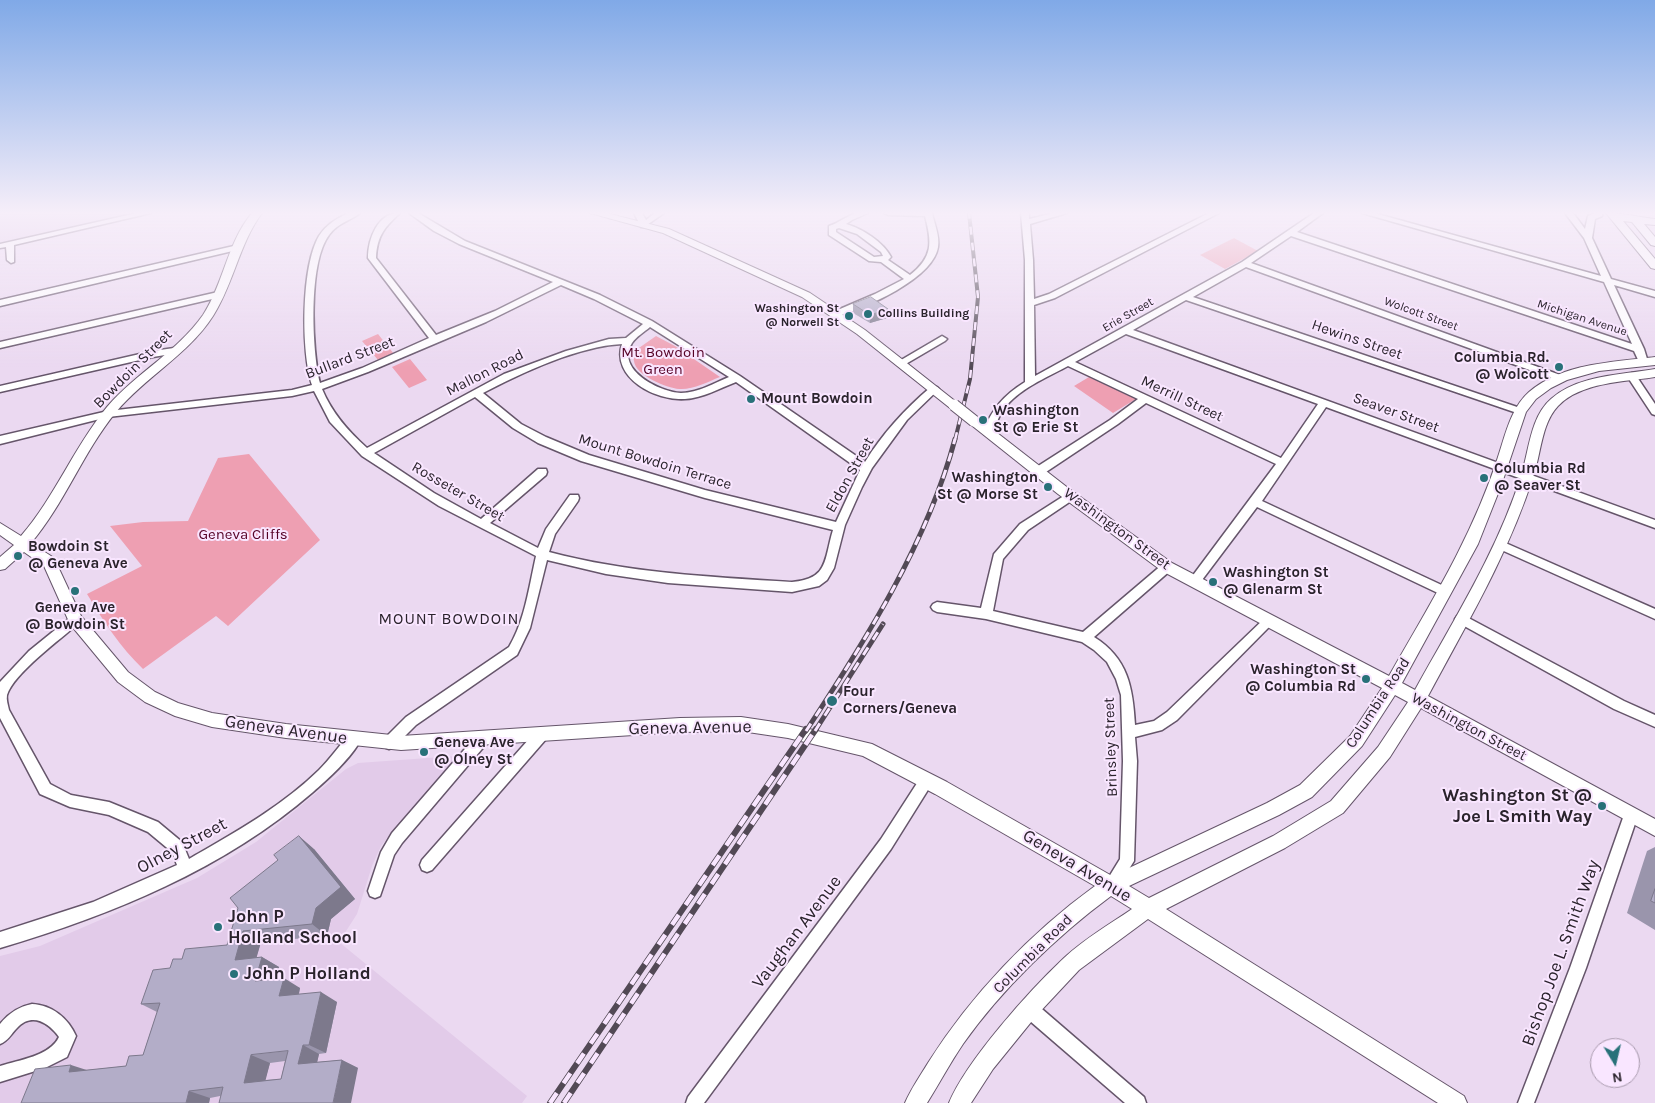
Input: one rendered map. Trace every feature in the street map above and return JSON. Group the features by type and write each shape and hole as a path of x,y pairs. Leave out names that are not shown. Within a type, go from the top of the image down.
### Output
{"main road":[{"name":"Bowdoin Street","path":"0,565 24,543 43,518 80,454 108,414 202,324 218,295 231,264"},
{"name":"Washington Street","path":"741,264 784,284 836,314 1070,496 1167,567 1270,620 1655,828"},
{"name":"Columbia Road","path":"915,1103 956,1037 1007,977 1066,918 1111,885 1273,809 1306,791 1356,741 1392,686 1471,544 1484,514 1520,411 1526,400 1560,378 1590,369 1655,361"},
{"name":"Columbia Road","path":"959,1103 986,1062 1029,1010 1072,963 1147,908 1280,842 1337,807 1360,783 1384,752 1418,700 1501,545 1527,477 1542,421 1554,403 1582,386 1655,373"},
{"name":"Geneva Avenue","path":"0,528 49,562 75,620 124,677 150,697 175,709 212,720 354,740 389,743 482,740 542,734 714,724 765,727 866,749 1111,885 1457,1103"}],"street":[{"path":"0,303 164,264"},
{"name":"Rosseter Street","path":"315,264 311,278 309,299 310,325 318,388 334,421 350,441 426,494 543,554 612,571 792,588 811,585"},
{"path":"377,264 434,339"},
{"path":"516,264 602,299 649,323 737,378 867,469"},
{"path":"889,264 910,279"},
{"path":"836,314 910,279 927,264"},
{"path":"1028,264 1030,383"},
{"path":"1030,303 1052,296 1114,264"},
{"name":"Erie Street","path":"988,432 997,409 1006,398 1244,264"},
{"name":"Wolcott Street","path":"1246,264 1560,378"},
{"name":"Michigan Avenue","path":"1384,264 1622,345 1638,347"},
{"path":"1550,264 1655,294"},
{"path":"1601,264 1643,362"},
{"name":"Bullard Street","path":"0,440 108,414 292,393 318,388 352,376 434,339 473,325 560,282"},
{"path":"0,345 218,295"},
{"name":"Hewins Street","path":"1185,297 1520,411"},
{"path":"649,323 628,341 623,356 626,367 651,388 666,394 693,394 737,378"},
{"name":"Seaver Street","path":"1127,331 1655,524"},
{"path":"901,363 942,339"},
{"name":"Mallon Road","path":"366,453 507,376 569,353 609,342 628,341"},
{"path":"0,389 153,354 174,351"},
{"name":"Merrill Street","path":"1069,363 1283,462"},
{"path":"1632,376 1655,412"},
{"name":"Eldon Street","path":"811,585 826,572 839,527 867,469 896,425 913,406 934,390"},
{"name":"Mount Bowdoin Terrace","path":"476,393 517,426 542,440 585,458 705,494 839,527"},
{"path":"1039,471 1114,422 1144,399"},
{"path":"1195,581 1255,502 1324,403"},
{"path":"482,524 542,472"},
{"path":"986,614 998,557 1024,527 1070,496"},
{"path":"389,743 411,721 513,651 519,642 524,627 545,542 574,498"},
{"path":"1255,502 1444,591"},
{"path":"1501,545 1655,614"},
{"path":"937,607 986,614 1085,638 1167,567"},
{"path":"1461,619 1619,705 1655,721"},
{"path":"75,620 37,651 7,684 1,698 3,710 45,789 70,801 125,814 154,827 177,847 185,868"},
{"path":"1130,732 1157,726 1172,716 1270,620"},
{"name":"Brinsley Street","path":"1085,638 1098,646 1111,658 1122,678 1127,695 1130,732 1127,861 1111,885"},
{"path":"427,864 542,734"},
{"name":"Olney Street","path":"0,940 65,920 185,868 220,850 266,820 338,762 354,740"},
{"path":"375,891 388,852 397,838 482,740"},
{"name":"Vaughan Avenue","path":"694,1103 886,844 926,781"},
{"name":"Bishop Joe L. Smith Way","path":"1526,1103 1578,968 1631,815"},
{"path":"1029,1010 1138,1103"},
{"path":"0,1036 16,1018 31,1012 44,1012 54,1017 68,1036 60,1051 46,1060 0,1074"}],"shaded area":[{"name":"John P Holland School","path":"456,756 455,761 410,810 381,846 372,866 357,914 339,942 527,1096 522,1103 0,1103 0,956 40,946 197,878 256,842 346,769 358,763"}],"green space":[{"path":"1217,264 1233,264 1225,269"},
{"path":"378,334 394,354 378,360 362,341"},
{"name":"Mt. Bowdoin Green","path":"656,336 675,346 720,377 695,387 684,389 667,386 652,380 636,366 634,356 636,350"},
{"path":"410,359 427,380 409,388 392,367"},
{"path":"1089,377 1136,399 1113,413 1074,386"},
{"name":"Geneva Cliffs","path":"249,454 320,540 228,626 216,616 143,669 113,634 87,594 142,566 110,526 143,522 188,521 218,458"}],"building":[{"path":"871,297 888,309 870,315 853,304"},
{"name":"John P Holland","path":"299,836 341,887 316,908 312,924 243,931 235,960 262,957 255,981 284,978 279,996 321,992 309,1045 303,1045 298,1064 342,1060 333,1103 219,1103 223,1087 189,1091 186,1103 21,1103 35,1069 71,1065 69,1072 126,1066 129,1056 143,1055 160,1003 141,1004 153,970 170,968 173,959 182,959 185,949 227,945 238,908 230,898 278,860 274,855","holes":["288,1051 281,1079 244,1083 251,1055"]},
{"path":"1655,889 1655,903 1651,901"}],"railway":[{"path":"955,440 970,379 978,297 975,264"},
{"path":"806,731 872,627 911,554 943,478 955,439"},
{"path":"815,731 883,624"},
{"path":"550,1103 806,729"},
{"path":"564,1103 816,729"}],"place":[{"name":"Collins Building","path":"868,314"},
{"name":"Washington St @ Norwell St","path":"849,316"},
{"name":"Columbia Rd. @ Wolcott","path":"1559,367"},
{"name":"Mount Bowdoin","path":"751,399"},
{"name":"Washington St @ Erie St","path":"983,420"},
{"name":"Columbia Rd @ Seaver St","path":"1484,478"},
{"name":"Washington St @ Morse St","path":"1048,487"},
{"name":"Bowdoin St @ Geneva Ave","path":"18,556"},
{"name":"Washington St @ Glenarm St","path":"1213,582"},
{"name":"Geneva Ave @ Bowdoin St","path":"75,591"},
{"name":"Washington St @ Columbia Rd","path":"1366,679"},
{"name":"Four Corners/Geneva","path":"832,701"},
{"name":"Geneva Ave @ Olney St","path":"424,752"},
{"name":"Washington St @ Joe L Smith Way","path":"1602,806"},
{"name":"John P Holland School","path":"218,927"},
{"name":"John P Holland","path":"234,974"}],"district":[{"name":"MOUNT BOWDOIN","path":"449,619"}]}
